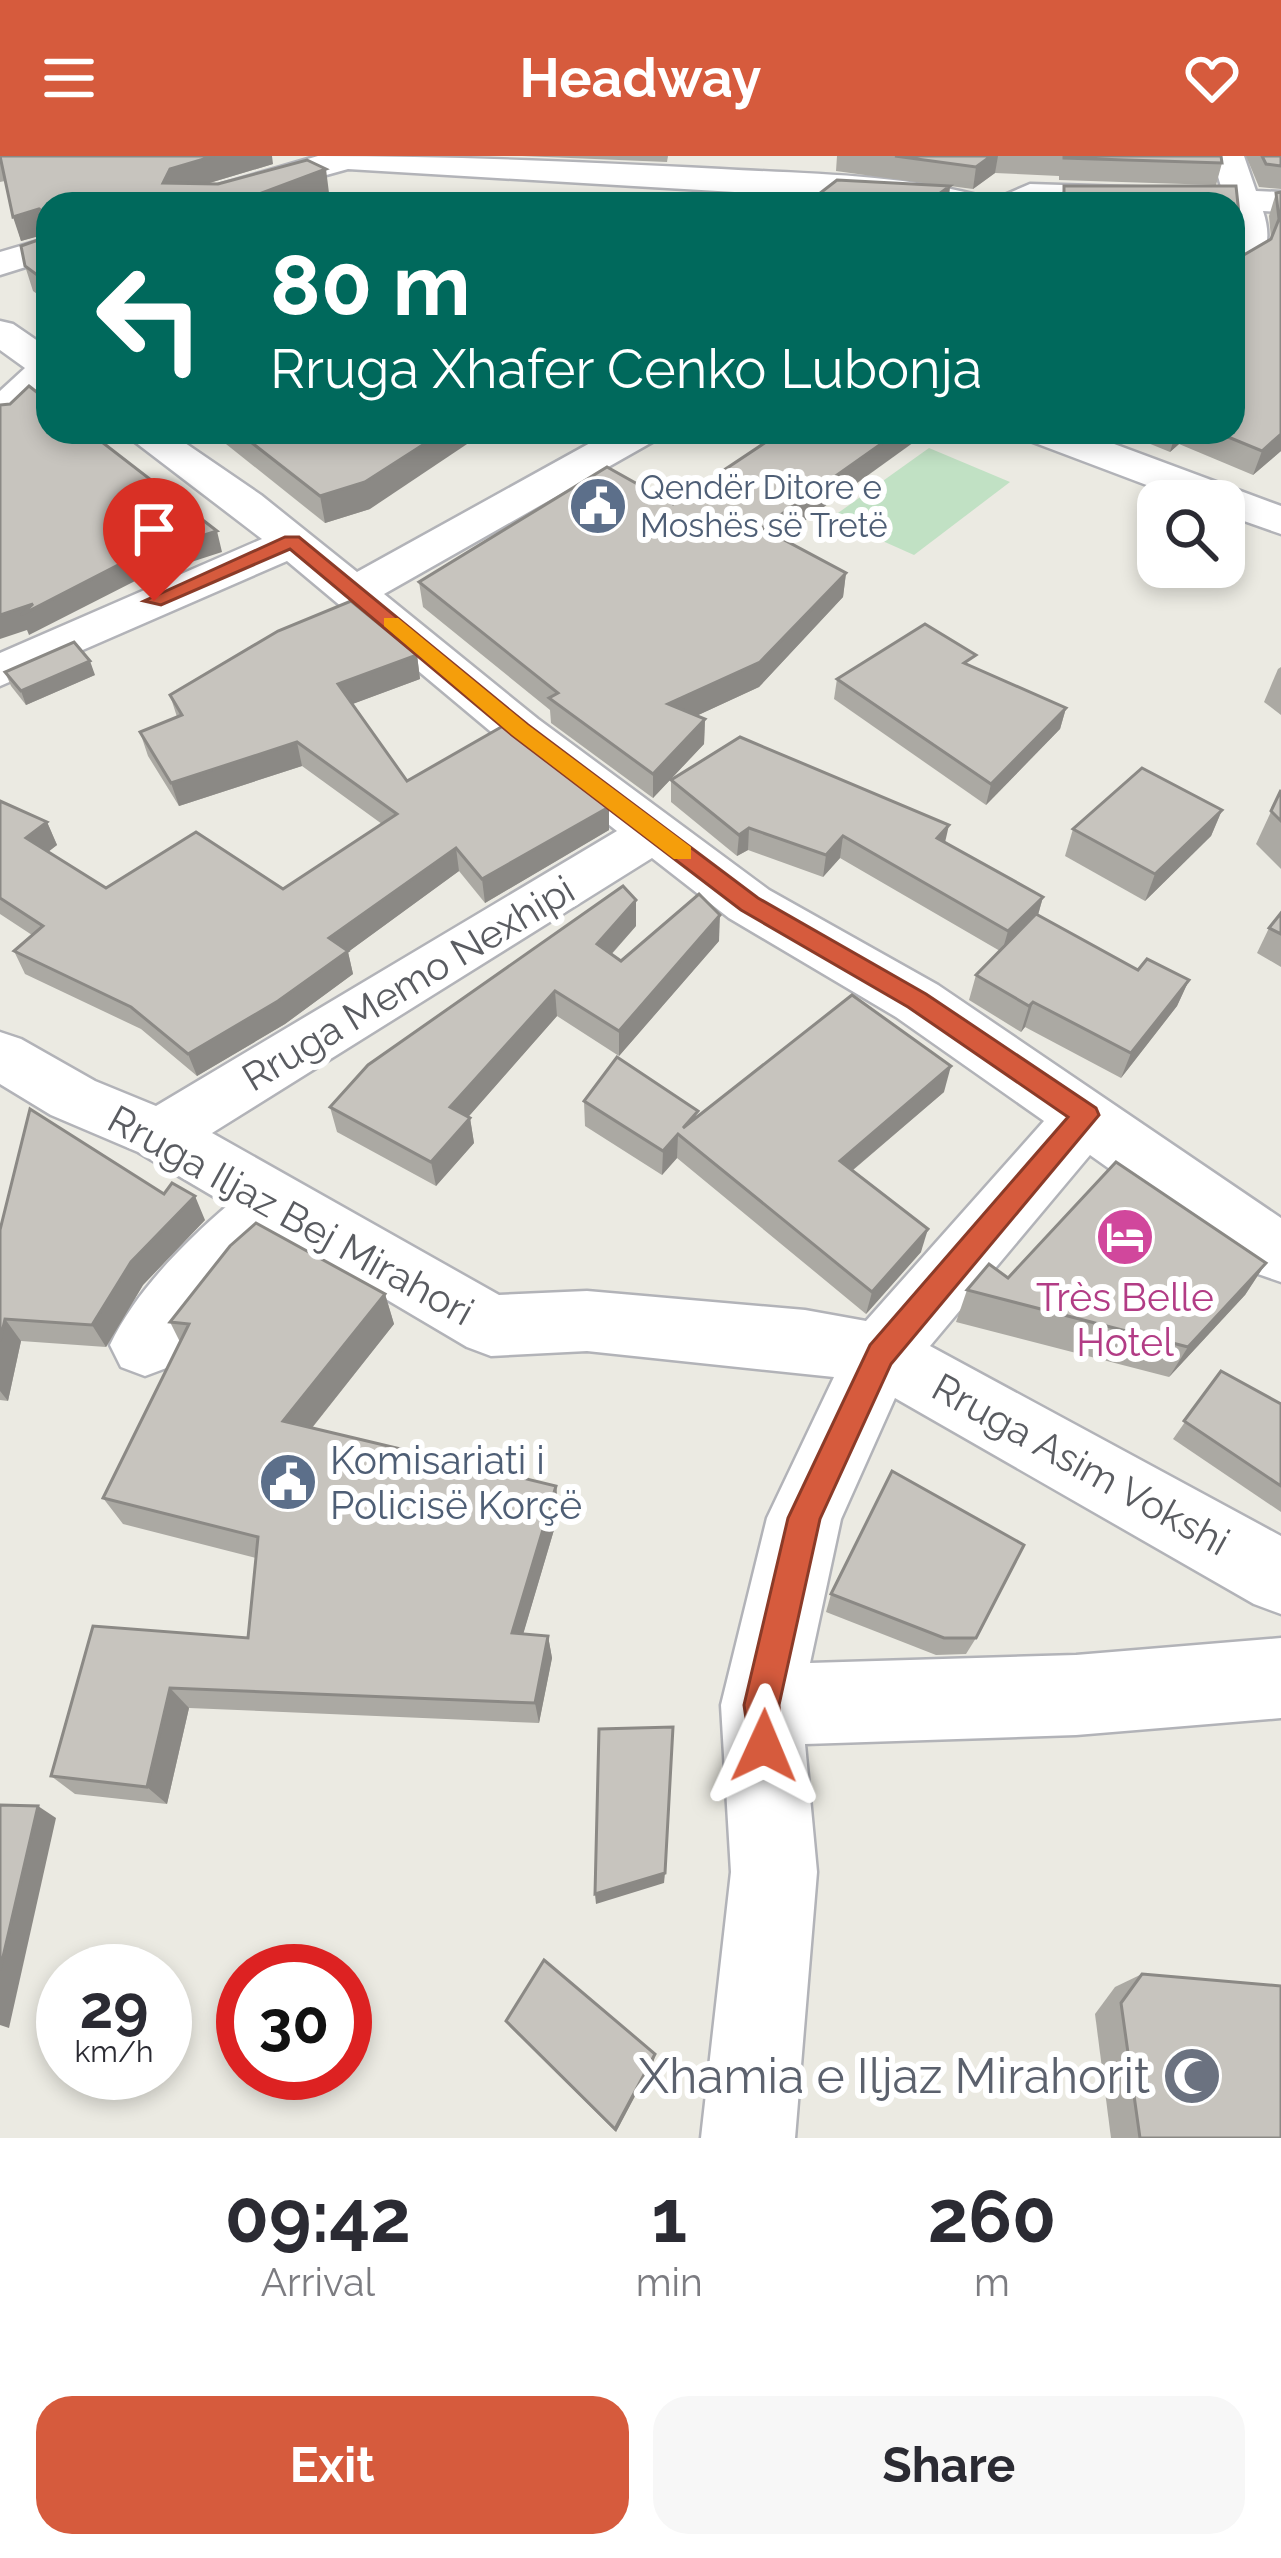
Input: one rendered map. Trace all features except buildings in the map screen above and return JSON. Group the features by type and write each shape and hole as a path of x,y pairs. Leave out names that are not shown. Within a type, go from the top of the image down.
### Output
{"street":[{"path":"1018,192 1022,156"},
{"path":"1228,156 1242,192"},
{"path":"225,192 348,158 776,169 923,192"},
{"path":"1245,253 1254,237 1245,201 1281,202"},
{"path":"0,263 36,252"},
{"path":"0,332 36,358"},
{"path":"0,412 36,378"},
{"path":"158,444 292,542 520,730 749,904 917,1000 1275,1238"},
{"path":"355,592 619,444"},
{"path":"1078,444 1276,513"},
{"path":"0,671 292,542"},
{"name":"Rruga Memo Nexhipi","path":"160,1134 655,832"},
{"name":"Rruga Iljaz Bej Mirahori","path":"0,1055 74,1098 160,1134 491,1326 586,1321 806,1341 880,1354"},
{"path":"0,1097 74,1098"},
{"path":"748,2138 774,1872 761,1705 804,1518 880,1354 1086,1115"},
{"path":"145,1346 217,1255 278,1201"},
{"name":"Rruga Asim Vokshi","path":"880,1354 1281,1577"},
{"path":"761,1705 1076,1695 1281,1678"}],"green space":[{"path":"929,448 1010,482 914,555 831,518"}],"slow traffic":[{"path":"391,622 520,730 682,853"}],"place":[{"name":"Qendër Ditore e Moshës së Tretë","path":"598,506"},
{"name":"Très Belle Hotel","path":"1125,1237"},
{"name":"Komisariati i Policisë Korçë","path":"288,1482"},
{"name":"Xhamia e Iljaz Mirahorit","path":"1192,2076"}],"route":[{"path":"154,601 292,542 520,730 749,904 917,1000 1086,1115 880,1354 804,1518 761,1705 764,1746"}]}
